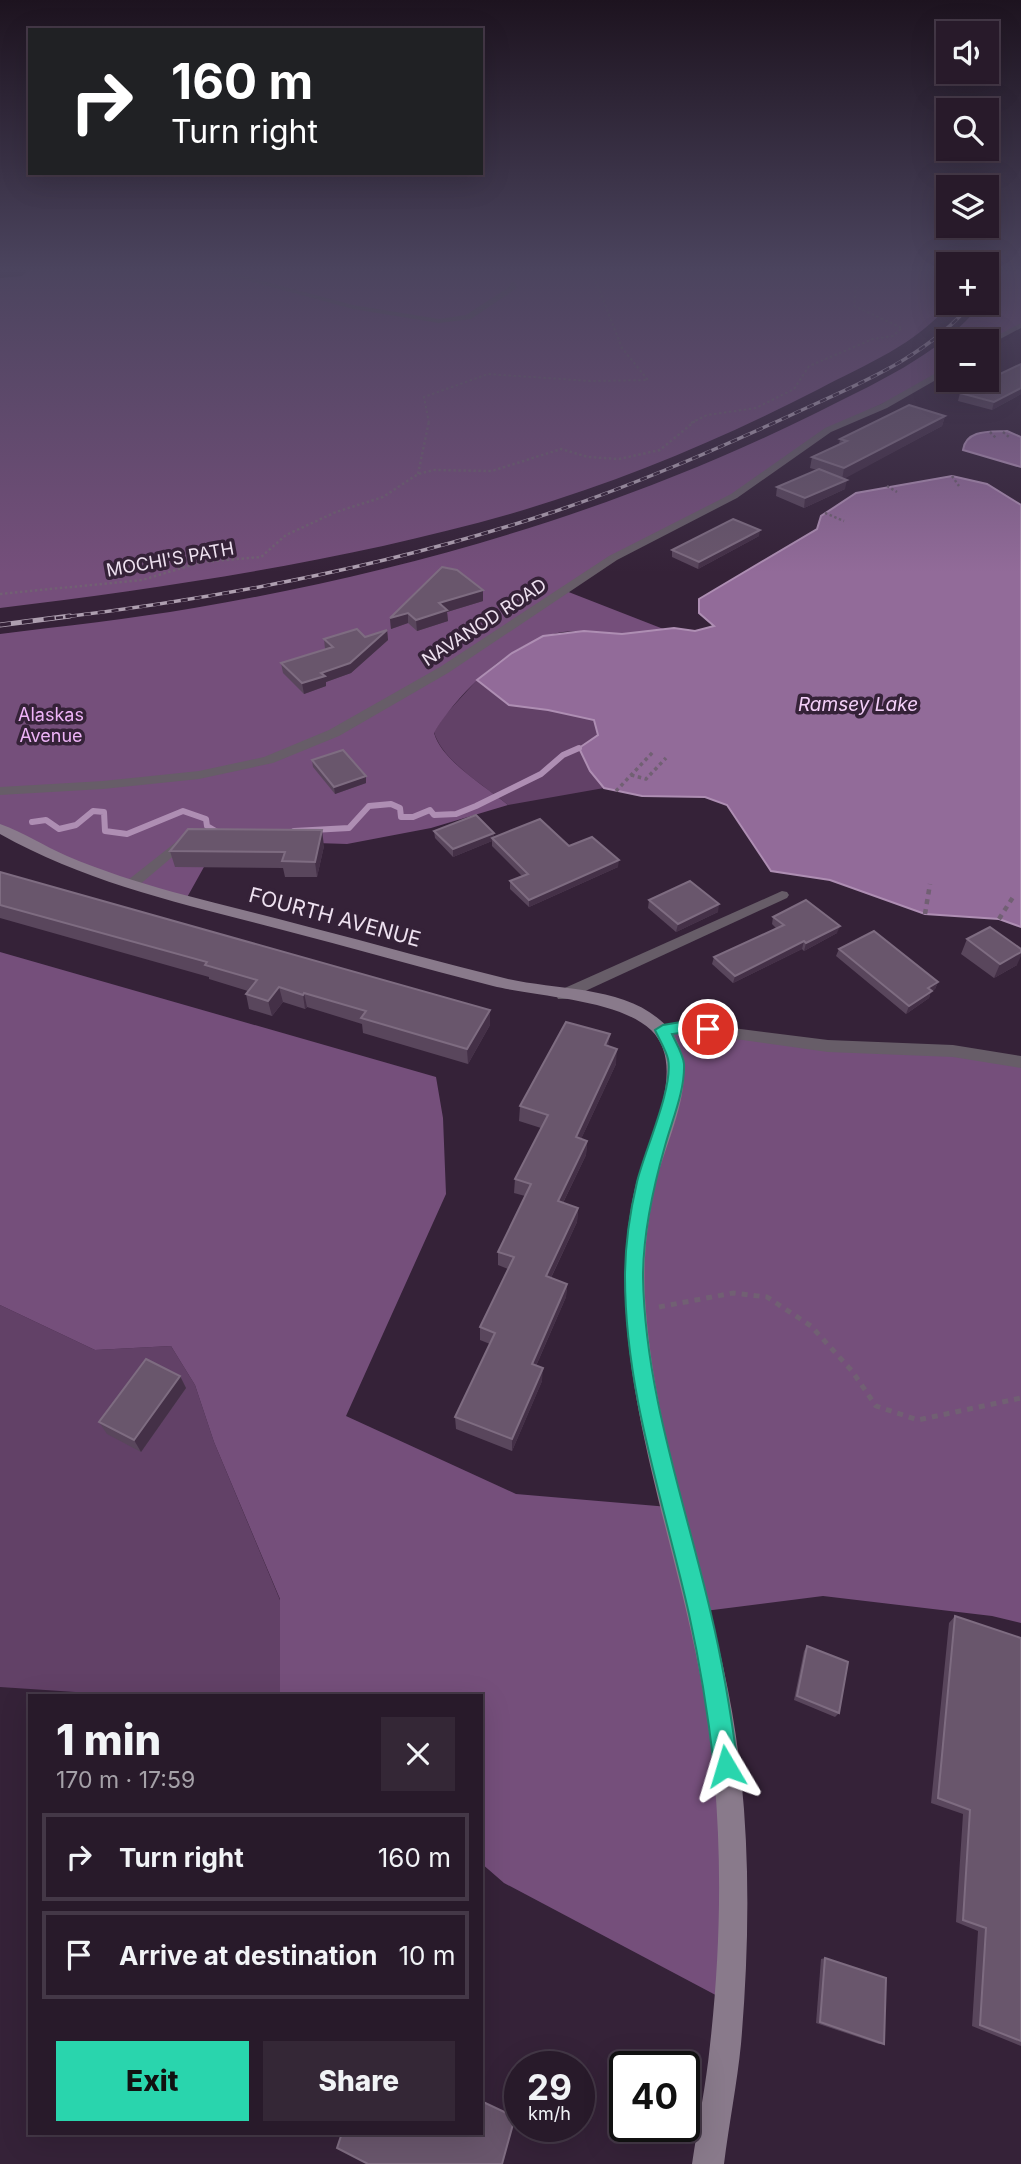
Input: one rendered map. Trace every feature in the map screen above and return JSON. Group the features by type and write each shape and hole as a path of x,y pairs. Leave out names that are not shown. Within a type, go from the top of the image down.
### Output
{"street":[{"name":"NAVANOD ROAD","path":"0,791 199,775 268,760 334,733 444,670 613,558 734,496 828,430 884,406 936,377"},
{"name":"FOURTH AVENUE","path":"0,828 43,850 133,883 332,938 511,984 627,1010 641,1015 663,1030"},
{"path":"663,1030 676,1060 676,1080 646,1181 641,1208 634,1272 635,1313 646,1401 717,1695 726,1766 732,1845 733,1944 727,2031 708,2164"}],"lane":[{"path":"133,883 185,839"},
{"path":"563,995 782,895"},
{"path":"663,1030 687,1027 828,1046 953,1051 1021,1062"}],"path":[{"path":"418,474 430,426 424,397 488,374 591,381 648,380 641,371"},
{"name":"MOCHI'S PATH","path":"0,594 142,580 202,562 261,557 286,535 337,512 383,497 418,474 434,470 492,471 561,449 588,457 619,459 660,450 688,424 707,415 756,408 794,389 806,371"},
{"path":"990,432 997,439"},
{"path":"1003,432 1009,438"},
{"path":"951,476 959,486"},
{"path":"887,486 897,492"},
{"path":"825,513 844,521"},
{"path":"616,791 653,752"},
{"path":"631,775 646,779 666,758"},
{"path":"925,914 930,884"},
{"path":"999,919 1015,894"},
{"path":"635,1313 733,1293 767,1297 811,1326 852,1371 876,1406 918,1420 1021,1398"}],"shaded area":[{"path":"477,680 509,705 594,720 598,735 579,748 590,771 604,788 508,805 465,772 446,753 434,732 445,715"},
{"path":"0,1305 95,1350 171,1346 195,1385 214,1442 280,1600 280,1694 106,1694 0,1687"}],"green space":[{"path":"0,371 854,371 706,443 550,502 384,546 257,571 0,608"},
{"name":"Alaskas Avenue","path":"898,371 936,371 936,378 842,423 747,489 614,558 566,591 666,630 623,634 563,632 544,637 507,656 473,684 434,733 455,763 508,805 431,828 347,844 219,840 185,901 132,884 0,830 0,634 194,608 353,576 432,556 587,509 663,481 812,415"},
{"path":"0,952 436,1077 443,1118 446,1194 346,1416 516,1494 669,1507 632,1272 673,1079 661,1031 687,1028 1021,1063 1021,1623 992,1616 823,1596 697,1612 714,1694 725,2000 504,1883 483,1865 483,1694 280,1694 280,1599 214,1442 195,1385 171,1346 95,1350 0,1305"}],"water":[{"path":"1007,431 1021,437 1021,467 963,450 965,443 974,435"},
{"name":"Ramsey Lake","path":"952,476 987,484 1021,505 1021,927 999,919 925,914 830,880 771,871 727,805 705,797 642,796 604,788 590,771 579,748 598,735 594,720 509,705 477,680 512,653 543,636 584,631 622,634 674,628 695,631 714,626 699,613 699,599 817,529 821,516 856,493"}],"building":[{"path":"1006,371 1021,371 1021,388 994,402 960,393 999,392 999,374"},
{"path":"909,405 945,416 844,468 812,457 847,441 840,439"},
{"path":"819,469 847,480 805,498 777,487"},
{"path":"733,519 760,530 699,562 672,550"},
{"path":"442,567 457,570 483,590 439,603 447,610 416,620 408,613 390,618"},
{"path":"357,629 365,637 387,630 350,663 321,673 325,676 302,683 281,663 333,647 324,639"},
{"path":"343,750 366,776 334,787 312,760"},
{"path":"476,815 494,833 453,849 434,831"},
{"path":"540,819 569,846 592,837 619,860 529,900 510,881 528,874 492,838"},
{"path":"188,829 322,830 315,862 282,861 285,852 170,851"},
{"path":"0,872 490,1010 467,1049 361,1018 366,1011 304,993 303,995 279,987 268,1001 246,994 257,980 205,965 207,962 0,905"},
{"path":"690,881 719,904 678,924 649,900"},
{"path":"806,900 840,926 735,976 714,957 784,925 773,917"},
{"path":"990,927 1021,949 1021,952 1000,964 967,939"},
{"path":"874,931 938,982 928,988 932,991 909,1006 839,949"},
{"path":"566,1022 610,1034 605,1045 617,1049 576,1137 587,1141 558,1201 578,1208 546,1276 567,1284 532,1364 543,1368 512,1439 455,1417 495,1333 480,1327 514,1257 498,1252 531,1184 515,1179 548,1115 520,1106"},
{"path":"146,1359 180,1376 134,1440 99,1422"},
{"path":"955,1616 1021,1638 1021,2041 980,2025 986,1928 963,1920 970,1810 938,1798"},
{"path":"807,1646 848,1662 839,1713 797,1696"},
{"path":"825,1958 886,1978 884,2044 820,2022"},
{"path":"483,2102 504,2112 504,2142 508,2142 502,2164 368,2164 337,2148 341,2135 483,2135"}],"waterway":[{"path":"294,831 349,828 369,806 391,804 400,808 401,817 413,817 430,810 434,815 456,814 541,774 563,755 579,748"},
{"path":"32,822 46,820 59,829 76,825 93,811 104,812 105,831 127,834 183,811 206,819 207,826 219,833"}],"railway":[{"path":"56,618 245,590 370,564 493,531 613,491 672,467 883,371"},
{"path":"0,625 70,616"}],"route":[{"path":"708,1029 687,1027 663,1030 676,1060 676,1080 646,1181 639,1221 634,1272 635,1320 646,1401 717,1695 726,1766"}]}
